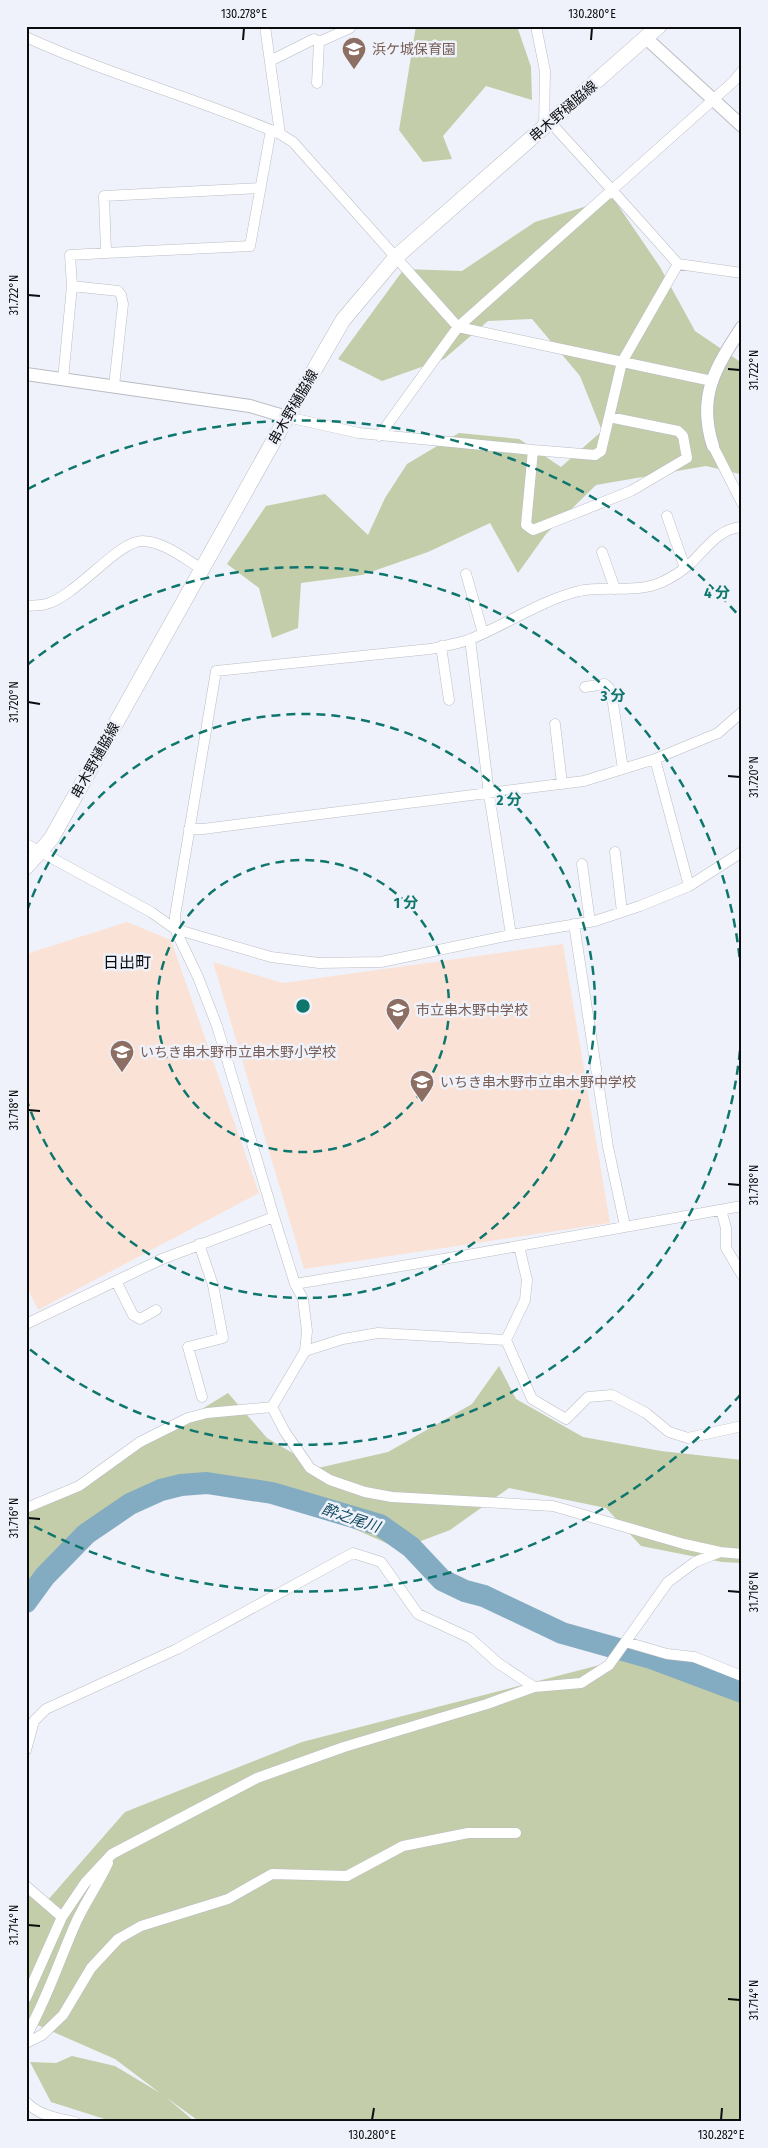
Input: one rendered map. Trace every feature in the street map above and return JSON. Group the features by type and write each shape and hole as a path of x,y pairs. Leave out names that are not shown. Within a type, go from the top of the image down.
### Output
{"main road":[{"name":"串木野樋脇線","path":"26,867 52,839 343,320 396,257 659,26"}],"street":[{"path":"63,379 72,286 70,256 250,246 260,188 276,132 265,26"},
{"path":"536,26 545,71 547,125 612,190 678,264 742,272"},
{"path":"319,42 350,28"},
{"path":"26,37 58,52 153,85 276,132 293,142 458,327 712,381"},
{"path":"646,38 742,126"},
{"path":"270,60 314,39 319,42"},
{"path":"317,83 319,42"},
{"path":"379,436 458,327 714,99 742,71"},
{"path":"106,253 104,196 260,188"},
{"path":"26,374 250,406 287,417 379,436 595,455 601,451 622,362 678,264"},
{"path":"72,286 118,291 121,295 122,304 114,386"},
{"path":"742,327 721,359 712,381 707,403 706,427 713,446 742,504"},
{"path":"533,450 526,525 533,530 631,491 686,458 684,436 678,431 609,417"},
{"path":"667,516 685,568"},
{"path":"272,1407 305,1351 307,1331 303,1299 295,1284 217,1026 198,977 175,929 175,916 216,671 441,646 470,639 536,607 579,592 629,589 661,583 685,568 717,537 733,527 742,527"},
{"path":"26,606 47,604 76,586 127,545 142,541 158,545 202,569"},
{"path":"602,552 615,589"},
{"path":"466,574 483,632"},
{"path":"470,639 489,794 511,935"},
{"path":"441,646 449,700"},
{"path":"585,688 605,684 611,690 623,769"},
{"path":"189,829 213,828 584,781 655,759 718,733 742,712"},
{"path":"555,724 562,784"},
{"path":"655,759 689,886"},
{"path":"26,844 150,912 175,929 271,957 319,963 381,962 511,935 590,922 622,912 689,886 742,852"},
{"path":"615,852 622,912"},
{"path":"582,864 590,922"},
{"path":"574,924 608,1147 625,1226"},
{"path":"295,1284 742,1206"},
{"path":"722,1210 726,1228 726,1248 742,1275"},
{"path":"26,1324 162,1259 274,1216"},
{"path":"199,1244 213,1285 223,1338 188,1347 202,1396"},
{"path":"519,1246 527,1280 525,1300 506,1340 532,1399 566,1419 588,1397 612,1395 646,1413 669,1432 688,1438 742,1426"},
{"path":"116,1281 133,1315 140,1319 156,1310"},
{"path":"305,1351 343,1339 378,1332 506,1340"},
{"path":"26,1508 79,1486 140,1442 188,1418 207,1412 272,1407"},
{"path":"272,1407 285,1432 310,1468 330,1480 365,1492 392,1497 553,1506 684,1544 720,1552 742,1554"},
{"path":"26,1998 62,1917 86,1883 112,1854 257,1778 344,1747 487,1704 534,1687 581,1682 610,1665 668,1582 695,1562 720,1552"},
{"path":"26,1750 34,1720 46,1709 177,1649 352,1553 381,1562 418,1614 470,1638 498,1663 534,1687"},
{"path":"625,1642 667,1654 694,1657 742,1676"},
{"path":"26,2043 42,2035 63,2015 92,1968 118,1939 141,1926 228,1899 272,1874 347,1876 403,1846 468,1833 516,1833"},
{"path":"26,2036 42,2008 75,1925 99,1884 112,1854"},
{"path":"26,1886 62,1917"},
{"path":"26,2102 34,2110 53,2119 75,2122"}],"shaded area":[{"name":"いちき串木野市立串木野小学校","path":"127,922 171,940 259,1193 38,1310 29,1291 26,1292 26,954"},
{"name":"いちき串木野市立串木野中学校","path":"563,944 610,1223 304,1269 213,962 283,983"}],"green space":[{"path":"416,26 517,26 531,67 532,100 486,86 443,136 452,159 423,162 399,130"},
{"path":"613,198 660,267 695,331 739,361 742,360 740,474 706,466 596,485 546,534 518,573 490,523 428,552 362,575 301,583 298,628 272,638 259,588 227,564 266,506 325,494 368,535 385,498 407,464 459,433 519,439 561,467 602,431 580,376 532,319 488,321 444,359 382,381 338,359 404,269 462,271 535,222"},
{"path":"499,1366 516,1399 583,1437 661,1451 742,1460 742,1563 722,1562 641,1546 606,1508 509,1488 450,1530 400,1549 345,1525 215,1475 159,1483 82,1530 26,1610 26,1509 95,1475 228,1393 267,1438 318,1468 388,1452 472,1404"},
{"path":"646,1653 742,1688 742,2122 200,2122 167,2098 195,2122 114,2122 51,2102 30,2062 56,2063 72,2056 115,2066 160,2093 115,2059 26,2020 26,1890 47,1901 125,1812 302,1742"}],"waterway":[{"name":"酔之尾川","path":"26,1602 45,1576 86,1534 130,1504 161,1490 181,1485 207,1483 272,1493 380,1525 411,1547 442,1580 465,1591 484,1596 562,1633 651,1658 742,1692"}],"place":[{"name":"浜ケ城保育園","path":"354,70"},
{"name":"市立串木野中学校","path":"398,1031"},
{"name":"いちき串木野市立串木野小学校","path":"122,1073"},
{"name":"いちき串木野市立串木野中学校","path":"422,1103"}],"district":[{"name":"日出町","path":"127,962"}]}
